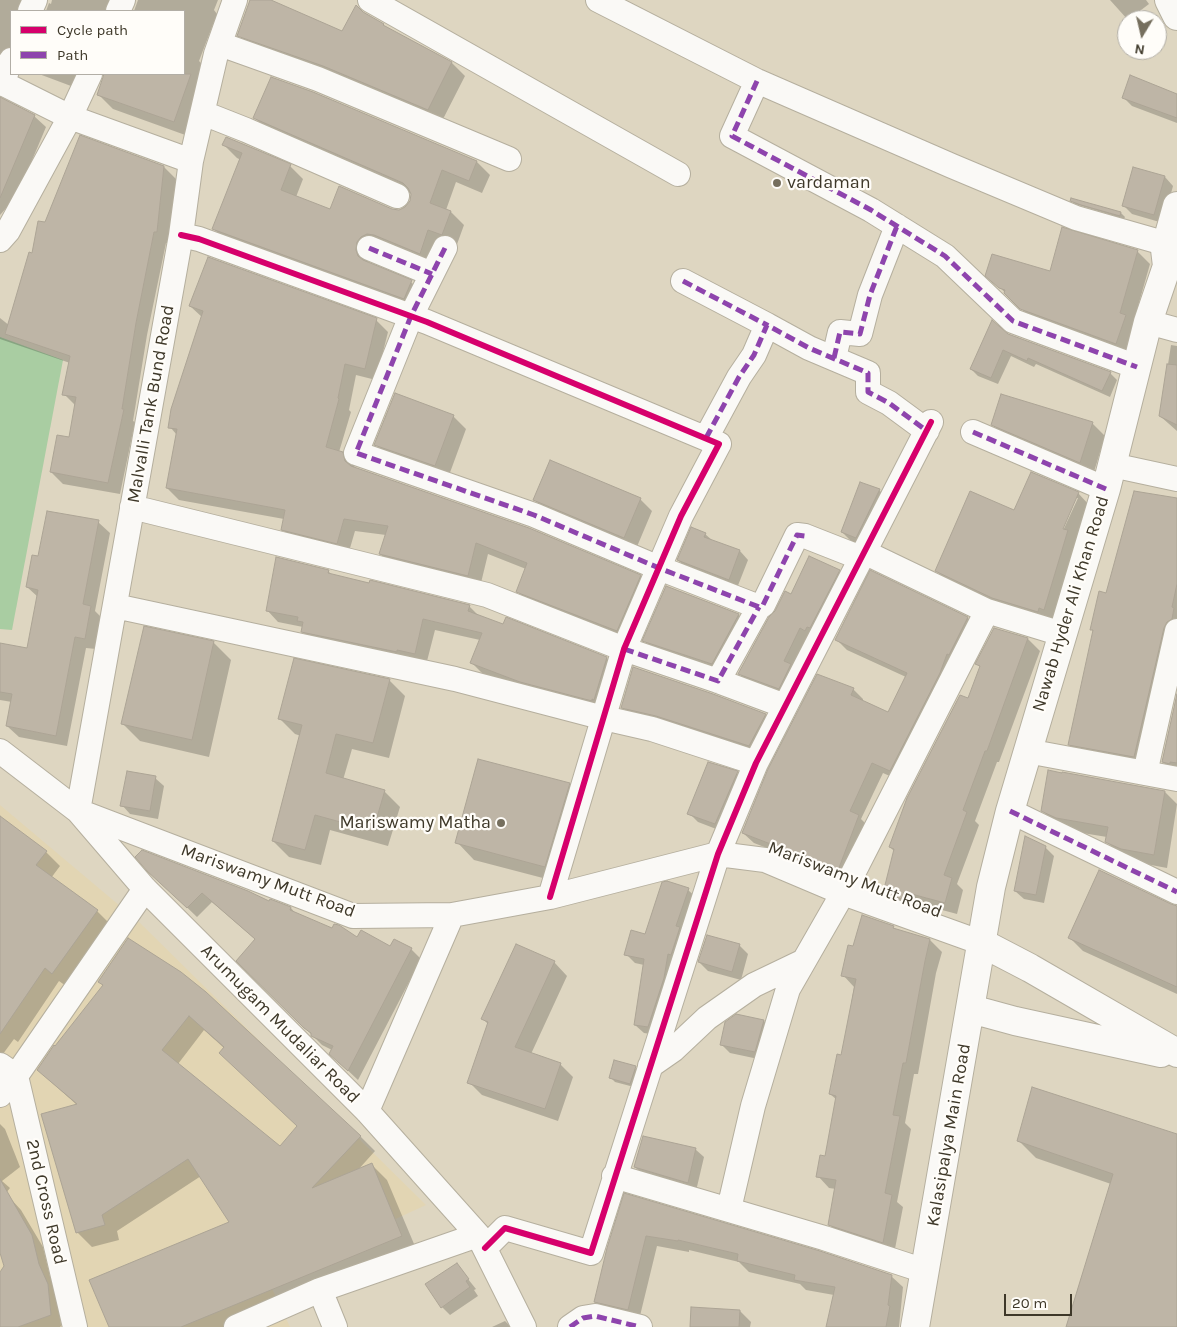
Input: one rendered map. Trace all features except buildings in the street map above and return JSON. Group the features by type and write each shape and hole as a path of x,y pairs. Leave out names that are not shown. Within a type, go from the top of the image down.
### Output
{"main road":[{"path":"1169,0 1177,16"},
{"name":"Nawab Hyder Ali Khan Road","path":"982,943 990,887 1010,811 1109,477 1148,322 1170,256 1177,206"},
{"path":"982,943 1030,968 1177,1054"},
{"name":"Kalasipalya Main Road","path":"916,1327 982,943"},
{"path":"970,1009 1016,1021 1177,1054"}],"street":[{"name":"Malvalli Tank Bund Road","path":"78,811 181,235 191,161 216,54 235,0"},
{"path":"370,0 678,174"},
{"path":"598,0 757,80 1076,218 1170,256"},
{"path":"220,44 318,79 509,159"},
{"path":"10,62 1,83 70,117 191,161"},
{"path":"0,240 8,231 70,117 90,75"},
{"path":"757,80 732,136 871,210 945,256 1013,321 1137,366"},
{"path":"203,113 397,196"},
{"path":"834,358 840,332 860,334 870,295 897,226"},
{"path":"181,235 199,239 411,316 719,444 680,516 624,649 550,897"},
{"path":"369,248 432,274"},
{"path":"445,248 411,316 356,453 534,515 658,568 759,608"},
{"path":"236,1327 320,1290 481,1242 505,1228 590,1254 718,854 756,763 929,426 868,392 868,372 809,348 683,281"},
{"path":"1148,322 1177,330"},
{"path":"706,438 754,355 767,325"},
{"path":"973,432 1109,477 1177,479"},
{"path":"132,508 487,595 624,649 785,706"},
{"path":"718,681 759,608 763,605 797,535 806,536 862,555 987,610 1062,634"},
{"path":"114,606 455,679 652,729 756,763"},
{"path":"728,1209 753,1106 788,989 843,892 987,610"},
{"path":"1146,773 1177,631"},
{"name":"Arumugam Mudaliar Road","path":"0,750 78,811 145,889 367,1111 481,1242 524,1327"},
{"path":"1027,751 1177,779"},
{"name":"Mariswamy Mutt Road","path":"78,811 353,916 452,916 550,897 718,854 765,860 843,892 982,943"},
{"path":"1010,811 1177,892"},
{"path":"0,1095 8,1071 145,889"},
{"path":"367,1111 452,916"},
{"path":"650,1066 673,1050 708,1018 754,985 804,961"},
{"name":"2nd Cross Road","path":"8,1071 75,1327"},
{"path":"614,1176 728,1209 925,1271"},
{"path":"320,1290 335,1327"},
{"path":"570,1327 583,1318 595,1316 640,1327"}],"shaded area":[{"path":"0,805 139,922 426,1205 267,1278 290,1327 0,1327"}],"green space":[{"path":"0,337 63,360 12,630 0,629"}],"marked path":[{"path":"757,81 732,136 871,210 945,256 1013,321 1137,367"},
{"path":"834,358 840,332 860,334 870,295 897,226"},
{"path":"369,248 432,274"},
{"path":"445,248 411,316 356,453 534,515 659,568 759,607 763,605 797,535 805,536"},
{"path":"683,281 767,325"},
{"path":"706,438 739,377 754,355 767,325 809,348 868,373 868,392 889,403 927,431"},
{"path":"973,432 1106,489"},
{"path":"624,649 718,681 759,607"},
{"path":"1010,811 1177,892"},
{"path":"570,1327 583,1318 595,1316 640,1327"}],"cycle path":[{"path":"181,235 199,239 427,322 719,444 681,516 624,649 550,897"},
{"path":"485,1248 505,1228 591,1253 718,854 756,763 931,422"}],"place":[{"name":"vardaman","path":"777,183"},
{"name":"Mariswamy Matha","path":"501,823"}]}
